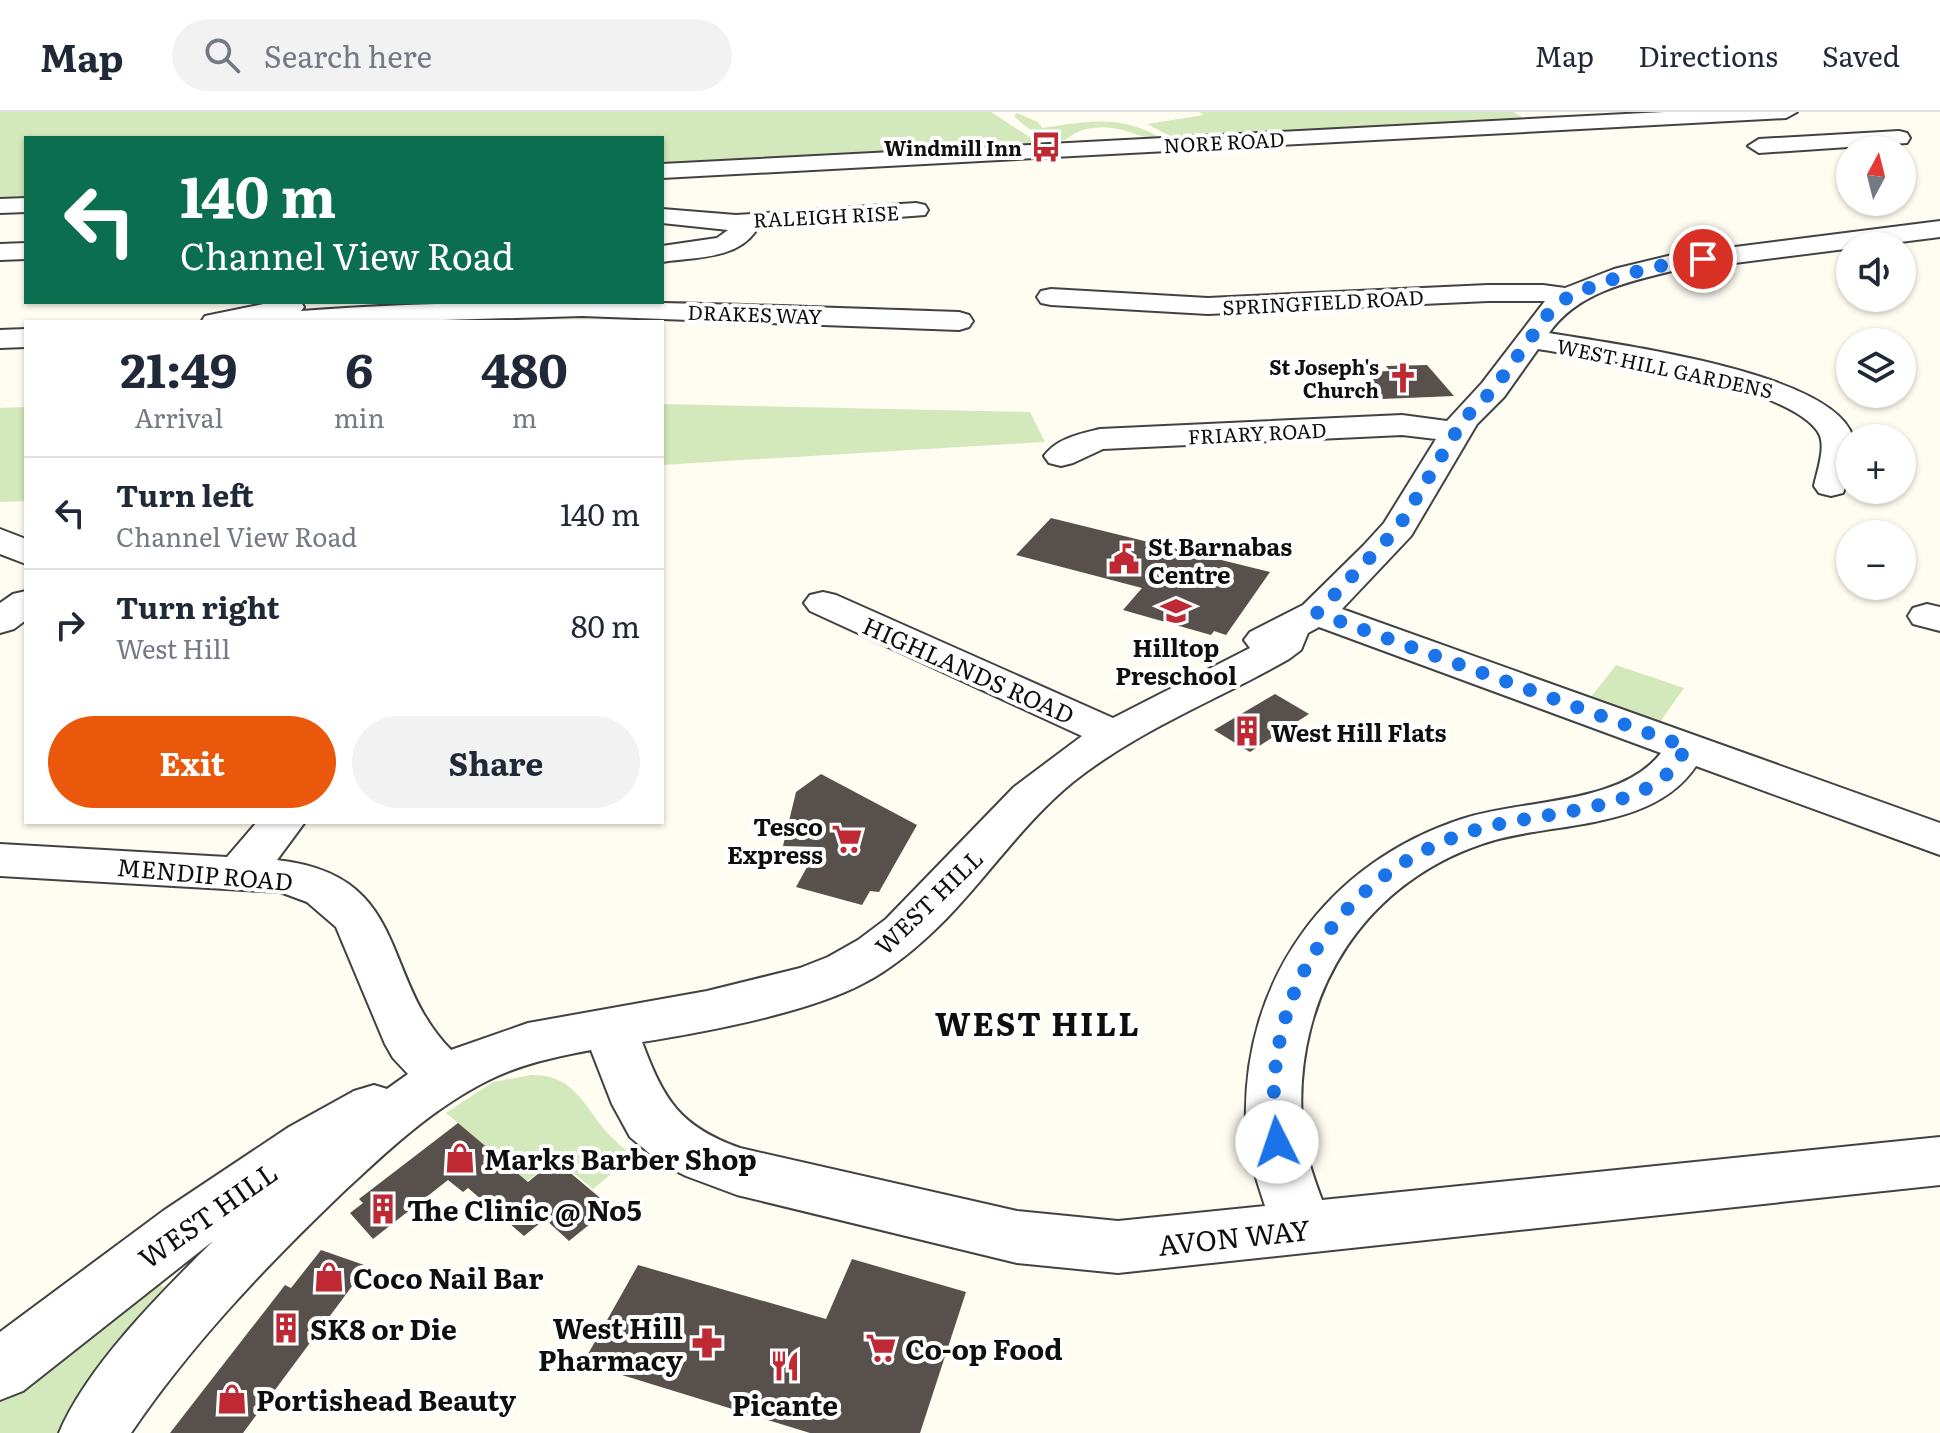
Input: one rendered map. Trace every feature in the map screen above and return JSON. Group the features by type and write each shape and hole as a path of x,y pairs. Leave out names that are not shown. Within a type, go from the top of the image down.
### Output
{"street":[{"name":"NORE ROAD","path":"664,171 1786,112"},
{"path":"1708,116 1801,167"},
{"path":"1759,146 1836,142"},
{"path":"0,206 24,205"},
{"path":"1916,211 1940,207"},
{"name":"RALEIGH RISE","path":"664,216 736,222 916,210"},
{"name":"RALEIGH RISE","path":"664,254 727,244 742,232 736,222"},
{"name":"WEST HILL","path":"0,1370 184,1229 322,1135 382,1103 438,1082 504,1051 566,1035 681,1016 775,993 818,982 860,963 896,937 1053,776 1115,735 1244,665 1277,651 1287,642 1303,620 1398,528 1468,414 1493,390 1551,310 1568,297 1623,275 1672,263 1940,229"},
{"path":"0,252 24,251"},
{"name":"SPRINGFIELD ROAD","path":"1051,297 1079,304 1214,306 1501,292 1568,297"},
{"path":"225,320 301,304"},
{"name":"DRAKES WAY","path":"280,320 382,308 607,308 959,321"},
{"path":"0,339 24,338"},
{"name":"WEST HILL GARDENS","path":"1530,339 1766,386 1809,408 1835,431"},
{"name":"FRIARY ROAD","path":"1061,456 1077,446 1100,439 1402,425 1456,432"},
{"path":"1831,486 1837,440 1835,431"},
{"path":"0,540 24,552"},
{"path":"0,621 24,603"},
{"name":"HIGHLANDS ROAD","path":"823,603 1115,735"},
{"path":"1303,620 1687,747 1940,840"},
{"path":"1302,1229 1279,1160 1274,1123 1274,1082 1279,1034 1292,993 1328,933 1373,886 1427,850 1479,829 1593,805 1645,790 1672,770 1687,747"},
{"path":"240,873 280,824"},
{"name":"MENDIP ROAD","path":"0,860 240,873 305,881 345,903 363,931 412,1044 438,1082"},
{"name":"AVON WAY","path":"610,1028 634,1093 652,1126 683,1151 737,1171 1017,1237 1077,1245 1118,1247 1940,1161"},
{"name":"WEST HILL","path":"92,1433 150,1354 229,1266 375,1128 438,1082"},
{"path":"184,1229 229,1266"}],"green space":[{"path":"0,112 991,112 1045,147 664,166 664,136 24,136 24,200 0,202"},
{"path":"1199,112 1514,112 1529,122 1180,141 1147,124 1204,115"},
{"path":"1017,113 1038,122 1042,128 1086,122 1116,122 1162,139 1102,127 1079,131 1065,140 1051,139 1024,125 1014,116"},
{"path":"664,404 1030,412 1045,442 664,465"},
{"path":"24,407 24,501 0,502 0,408"},
{"path":"1616,665 1684,688 1660,722 1591,697"},
{"path":"531,1075 555,1078 572,1089 607,1133 633,1156 593,1189 556,1159 527,1181 446,1113 493,1082"},
{"path":"153,1281 176,1294 70,1433 0,1433 0,1381"}],"building":[{"name":"St Joseph's Church","path":"1427,365 1454,396 1382,399 1364,372 1390,371 1386,366"},
{"name":"St Barnabas Centre","path":"1051,518 1270,572 1226,635 1214,631 1211,635 1123,610 1142,588 1016,555"},
{"path":"1275,694 1309,714 1250,752 1214,730"},
{"name":"Tesco Express","path":"821,774 917,825 879,892 870,891 862,905 796,887 818,847 783,846 796,792"},
{"path":"458,1123 528,1182 555,1160 611,1207 569,1241 545,1219 524,1236 468,1188 463,1192 448,1180 373,1239 350,1213 363,1203 359,1199"},
{"path":"321,1250 367,1266 243,1433 170,1433 285,1285 291,1288"},
{"path":"852,1259 966,1292 920,1433 810,1433 583,1363 638,1265 826,1319"}],"place":[{"name":"Windmill Inn","path":"1046,147"},
{"name":"St Joseph's Church","path":"1403,378"},
{"name":"St Barnabas Centre","path":"1124,559"},
{"name":"Hilltop Preschool","path":"1176,611"},
{"name":"West Hill Flats","path":"1247,731"},
{"name":"Tesco Express","path":"847,839"},
{"name":"Marks Barber Shop","path":"460,1158"},
{"name":"The Clinic @ No5","path":"383,1209"},
{"name":"Coco Nail Bar","path":"329,1277"},
{"name":"SK8 or Die","path":"286,1328"},
{"name":"West Hill Pharmacy","path":"707,1343"},
{"name":"Co-op Food","path":"881,1348"},
{"name":"Picante","path":"785,1366"},
{"name":"Portishead Beauty","path":"232,1399"}],"district":[{"name":"WEST HILL","path":"1038,1022"}],"route":[{"path":"1277,1142 1274,1082 1279,1034 1301,973 1344,913 1373,886 1427,850 1479,829 1593,805 1645,790 1672,770 1687,747 1317,613 1398,528 1464,419 1493,390 1551,310 1568,297 1598,284 1648,268 1703,259"}]}
